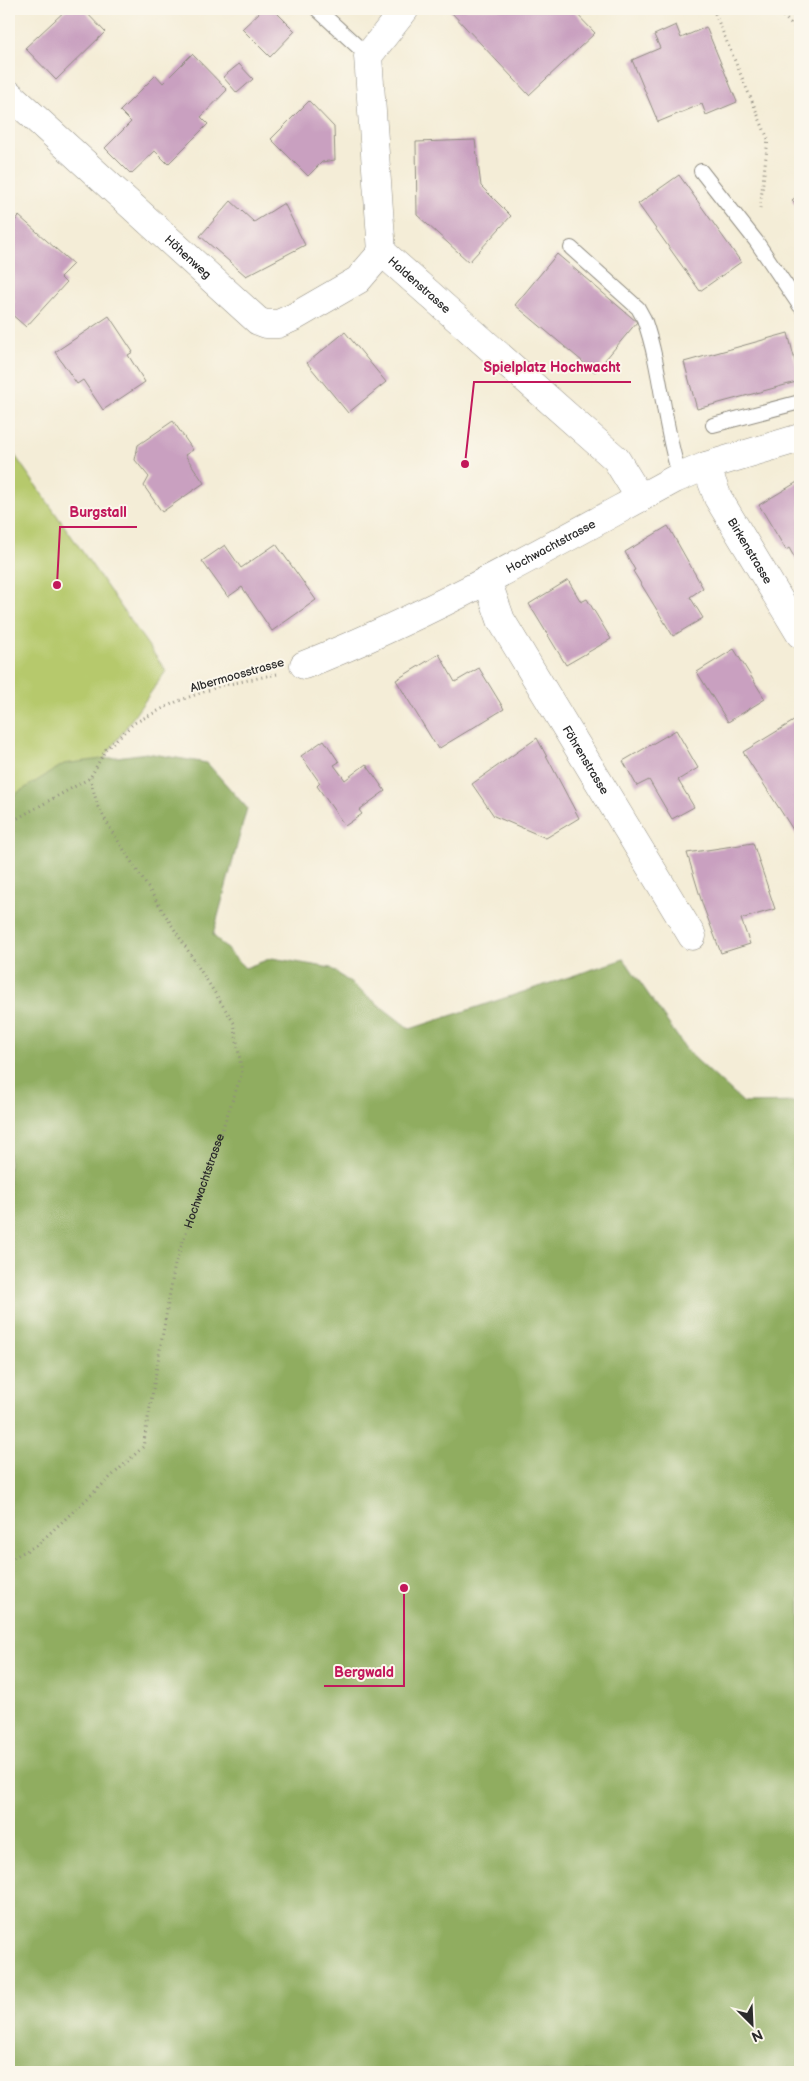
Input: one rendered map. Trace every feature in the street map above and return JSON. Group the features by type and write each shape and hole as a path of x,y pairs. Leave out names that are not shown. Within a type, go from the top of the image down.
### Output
{"street":[{"path":"368,56 405,9"},
{"name":"Haldenstrasse","path":"368,56 382,252 616,459 640,498"},
{"name":"Höhenweg","path":"9,94 258,322 278,324 294,317 358,280 382,252"},
{"name":"Hochwachtstrasse","path":"304,665 398,626 680,477 706,466 800,438"},
{"name":"Birkenstrasse","path":"706,466 718,498 800,634"},
{"name":"Föhrenstrasse","path":"487,580 501,620 692,936"}],"lane":[{"path":"318,9 368,56"},
{"path":"701,171 756,241 800,306"},
{"path":"571,248 638,308 644,319 680,477"},
{"path":"714,425 800,402"}],"path":[{"path":"713,9 768,139 756,241"},
{"path":"776,9 800,33"},
{"name":"Albermoosstrasse","path":"90,778 106,749 127,729 149,715 220,686 271,676 304,665"},
{"path":"9,823 90,778"},
{"name":"Hochwachtstrasse","path":"9,1560 37,1545 143,1447 176,1264 242,1073 234,1023 110,828 98,807 90,778"}],"green space":[{"path":"9,447 166,671 90,778 9,812"},
{"path":"147,753 207,763 247,808 213,935 245,968 272,958 331,968 410,1029 624,959 688,1052 744,1103 800,1102 800,2072 9,2072 9,798 64,764"}],"building":[{"path":"67,9 83,9 105,32 56,80 25,48"},
{"path":"263,9 273,9 295,31 270,57 242,29"},
{"path":"453,9 572,9 595,33 529,95 450,11"},
{"path":"796,9 800,9 800,20 793,12"},
{"path":"676,25 681,38 706,27 737,102 706,115 702,104 658,122 632,60 660,48 654,35"},
{"path":"192,54 227,90 201,117 208,124 168,164 155,151 131,174 105,148 131,122 120,111 156,75 163,83"},
{"path":"239,64 253,79 237,93 223,77"},
{"path":"309,101 334,127 335,160 322,162 308,176 271,139"},
{"path":"475,140 481,186 511,216 469,262 417,215 416,142"},
{"path":"679,175 741,262 700,291 638,204"},
{"path":"800,194 800,212 792,200"},
{"path":"231,201 254,222 284,203 305,245 246,276 200,236"},
{"path":"19,216 73,264 60,277 66,283 26,327 9,312 9,308 15,301 9,295 9,228"},
{"path":"557,254 637,322 595,372 515,305"},
{"path":"109,316 133,352 128,355 145,382 103,410 83,380 77,384 55,352"},
{"path":"345,332 386,382 348,413 307,363"},
{"path":"788,333 800,381 697,409 684,362"},
{"path":"173,421 193,450 185,455 204,483 162,512 144,486 149,477 135,460 138,445"},
{"path":"799,481 800,567 789,548 786,550 759,505"},
{"path":"668,526 703,588 690,597 703,618 673,636 633,571 635,570 625,552"},
{"path":"276,544 316,600 272,631 242,587 228,597 202,561 225,545 241,568"},
{"path":"568,580 581,602 587,599 611,639 566,665 529,604"},
{"path":"734,649 765,699 728,722 697,672"},
{"path":"439,654 455,682 479,668 504,709 438,749 396,680"},
{"path":"797,719 800,724 800,834 797,836 743,752"},
{"path":"676,730 698,768 678,780 694,807 672,819 649,780 637,786 623,761"},
{"path":"537,738 579,818 546,838 494,816 472,784"},
{"path":"324,740 339,762 334,765 345,780 366,764 385,791 359,810 362,814 345,826 317,786 320,783 301,756"},
{"path":"753,843 775,909 741,919 750,944 721,953 703,906 687,853"}],"place":[{"name":"Spielplatz Hochwacht","path":"465,464"},
{"name":"Burgstall","path":"57,585"},
{"name":"Bergwald","path":"404,1588"}]}
